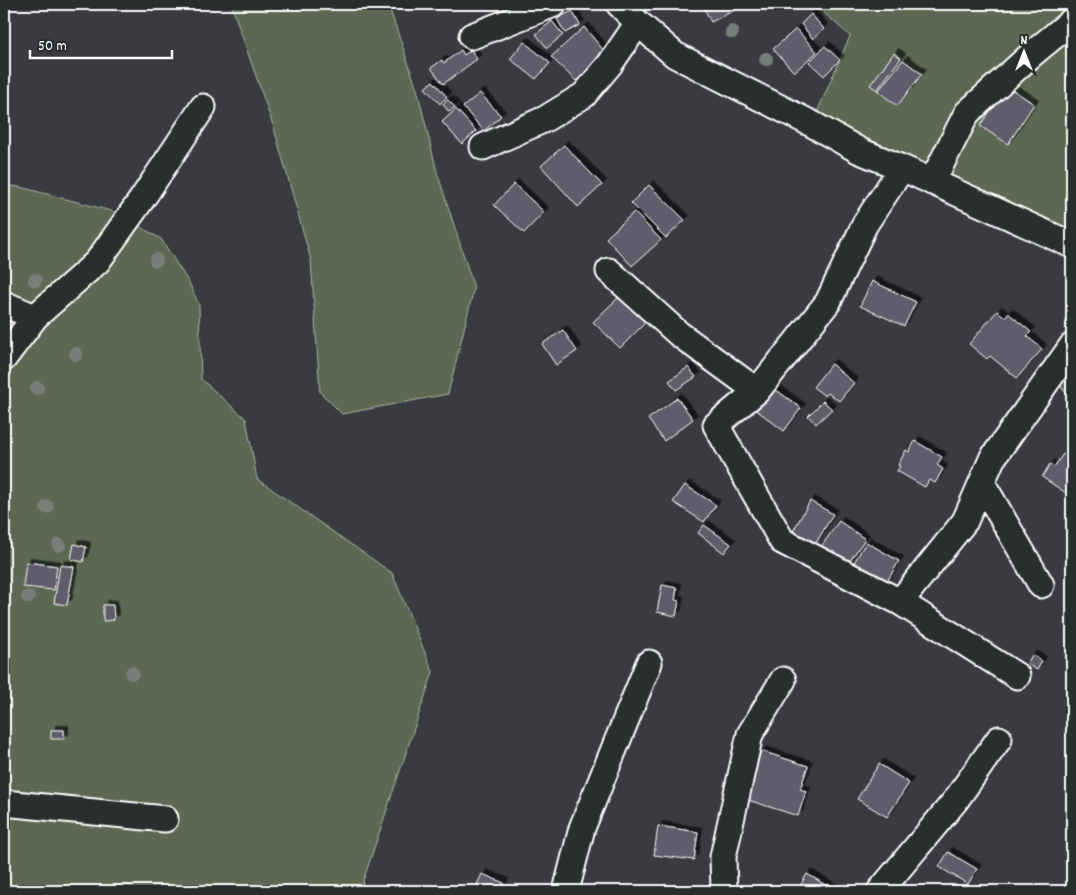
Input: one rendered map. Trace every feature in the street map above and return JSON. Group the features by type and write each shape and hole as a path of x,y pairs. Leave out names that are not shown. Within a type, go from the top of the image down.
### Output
{"street":[{"path":"472,36 554,4"},
{"path":"619,4 675,55 812,124 860,151 1072,245"},
{"path":"932,182 967,113 1032,54 1072,21"},
{"path":"483,146 545,119 584,95 610,64 638,23"},
{"path":"5,358 34,317 97,262 142,199 203,107"},
{"path":"902,168 865,224 828,302 757,391 716,425 782,541 900,602 1017,676"},
{"path":"609,270 679,334 757,391"},
{"path":"4,304 34,317"},
{"path":"900,602 965,521 992,459 1072,346"},
{"path":"982,483 1041,585"},
{"path":"566,891 582,828 649,663"},
{"path":"724,891 723,857 750,734 783,680"},
{"path":"880,891 955,801 999,739"},
{"path":"4,803 166,819"}],"green space":[{"path":"231,4 388,4 417,89 437,172 474,288 448,394 342,414 320,392 311,260 274,128"},
{"path":"814,4 1072,4 1072,243 812,124 850,36"},
{"path":"4,185 20,187 115,212 161,239 189,283 199,305 201,379 246,419 257,479 392,573 433,672 361,891 4,891"}],"building":[{"path":"702,4 739,4 741,7 711,22"},
{"path":"755,4 768,4 760,10"},
{"path":"572,11 580,25 565,33 557,19"},
{"path":"811,14 824,29 813,39 801,24"},
{"path":"552,21 563,35 547,48 536,34"},
{"path":"584,27 605,52 576,81 551,57"},
{"path":"796,29 817,52 794,72 773,49"},
{"path":"524,42 550,63 536,79 510,59"},
{"path":"825,46 840,60 824,76 809,62"},
{"path":"461,50 464,55 471,50 477,59 443,84 431,68 442,60 444,63"},
{"path":"894,53 901,58 877,90 870,85"},
{"path":"903,60 922,74 897,106 878,91"},
{"path":"433,81 447,97 440,104 425,88"},
{"path":"1007,86 1034,104 1008,144 980,126"},
{"path":"480,93 501,116 484,131 463,107"},
{"path":"448,100 455,107 449,112 443,104"},
{"path":"456,109 476,131 462,144 442,122"},
{"path":"564,145 602,185 578,207 541,166"},
{"path":"514,184 544,212 524,233 494,205"},
{"path":"649,185 685,220 666,238 631,203"},
{"path":"634,212 661,240 632,266 606,238"},
{"path":"872,281 916,302 904,326 860,306"},
{"path":"621,295 647,321 620,348 593,322"},
{"path":"997,311 1005,317 1008,313 1031,332 1027,336 1042,349 1017,378 990,356 987,359 969,344"},
{"path":"563,330 577,351 556,365 542,344"},
{"path":"831,364 854,383 839,401 828,393 825,396 813,387"},
{"path":"688,367 696,377 676,390 669,381"},
{"path":"1068,377 1072,382 1072,396 1070,398 1059,384"},
{"path":"772,387 801,408 784,431 755,409"},
{"path":"677,398 693,419 664,441 648,419"},
{"path":"823,401 832,409 816,424 808,416"},
{"path":"915,441 942,457 937,465 943,469 935,483 929,480 925,487 897,471 906,450 909,452"},
{"path":"1063,454 1072,461 1072,491 1069,495 1042,477 1050,464 1054,467"},
{"path":"685,485 716,505 704,522 673,502"},
{"path":"810,501 833,514 816,543 793,531"},
{"path":"839,521 865,539 845,568 819,550"},
{"path":"704,525 731,544 724,553 698,533"},
{"path":"866,542 899,561 881,592 848,573"},
{"path":"74,544 86,547 83,562 71,559"},
{"path":"26,562 57,566 54,590 23,587"},
{"path":"60,565 74,567 67,605 54,603"},
{"path":"662,585 677,588 675,600 679,601 676,616 657,612"},
{"path":"103,605 113,605 114,620 103,621"},
{"path":"1032,655 1042,661 1037,670 1027,664"},
{"path":"51,730 64,730 64,739 51,739"},
{"path":"761,751 808,766 800,789 806,791 798,816 748,800 753,784 750,783"},
{"path":"879,764 909,783 887,817 857,799"},
{"path":"658,826 698,832 694,860 654,855"},
{"path":"948,852 977,869 968,884 939,867"},
{"path":"482,874 504,883 500,891 474,891"},
{"path":"807,874 836,891 797,891"}]}
